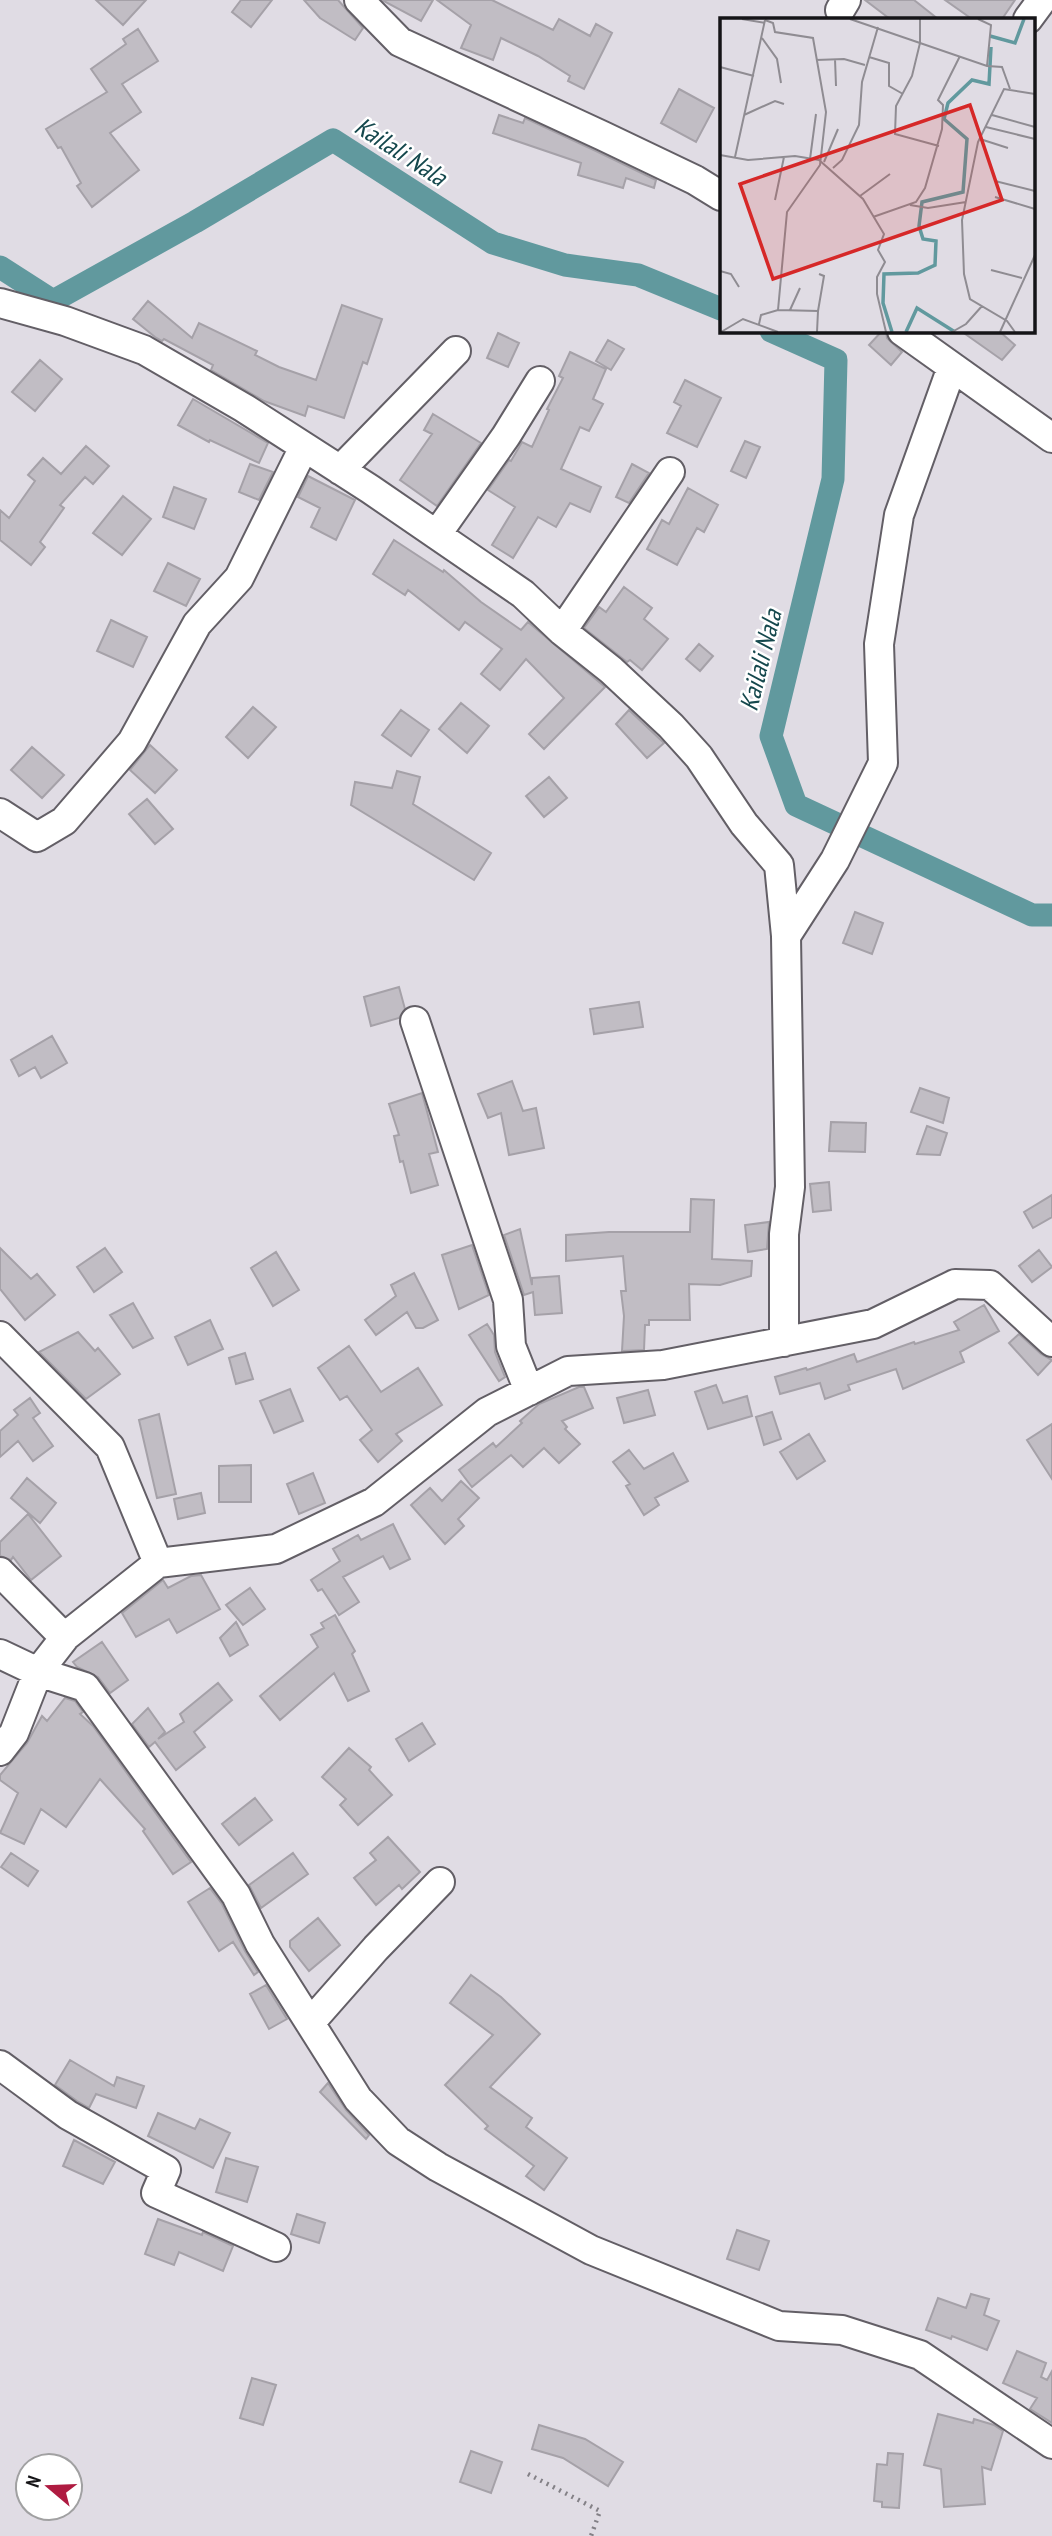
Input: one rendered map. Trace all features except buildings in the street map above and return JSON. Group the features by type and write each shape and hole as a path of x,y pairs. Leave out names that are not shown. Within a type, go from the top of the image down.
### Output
{"street":[{"path":"1029,18 1042,0"},
{"path":"375,6 400,42 695,180 720,195"},
{"path":"0,303 65,321 144,350 244,408 340,470 523,594 562,631 611,670 671,726 699,757 744,824 779,865 786,936 790,1187 784,1234 784,1342"},
{"path":"903,332 1052,438"},
{"path":"340,470 456,351"},
{"path":"786,936 835,860 883,763 879,644 899,515 952,367"},
{"path":"437,534 506,436 540,381"},
{"path":"0,813 37,837 64,821 132,742 197,624 239,578 304,447"},
{"path":"562,631 670,472"},
{"path":"415,1021 508,1300 511,1346 529,1391"},
{"path":"0,1751 14,1733 38,1672 65,1636 158,1563 276,1549 374,1502 487,1412 568,1371 663,1365 873,1324 955,1284 990,1285 1052,1342"},
{"path":"0,1336 110,1447 158,1563"},
{"path":"0,1572 65,1636"},
{"path":"0,1654 38,1672 85,1687 236,1895 260,1944 358,2099 398,2141 438,2167 591,2250 779,2326 842,2330 920,2355 1052,2444"},
{"path":"310,2023 376,1948 440,1882"},
{"path":"0,2065 68,2115 166,2170 156,2193 276,2247"}],"path":[{"path":"528,2474 600,2511 591,2536"}],"waterway":[{"name":"Kailali Nala","path":"0,267 53,301 195,222 333,140 493,243 565,265 638,275 720,309"},
{"name":"Kailali Nala","path":"773,332 836,360 833,479 771,736 796,805 1032,915 1052,915"}]}
